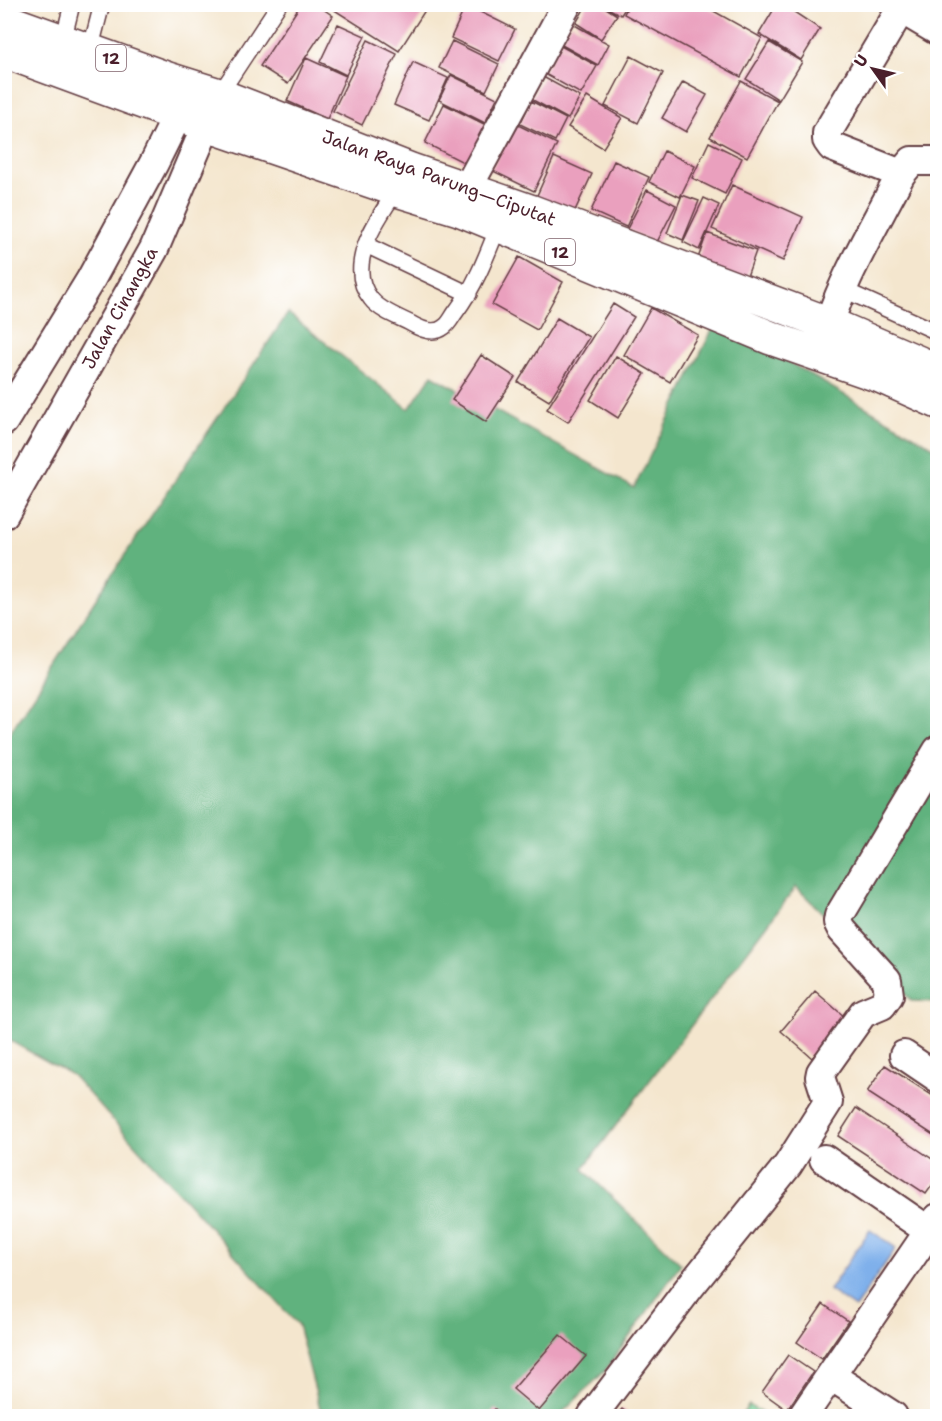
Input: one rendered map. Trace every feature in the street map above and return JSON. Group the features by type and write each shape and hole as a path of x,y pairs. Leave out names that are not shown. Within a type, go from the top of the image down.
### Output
{"highway":[{"name":"Jalan Raya Parung—Ciputat","path":"4,20 79,47 199,105"},
{"name":"Jalan Raya Parung—Ciputat","path":"4,51 199,105 404,180 463,199 823,339 936,365"},
{"name":"Jalan Raya Parung—Ciputat","path":"823,339 880,376 938,402"}],"street":[{"path":"463,199 567,4"},
{"path":"901,174 832,147 827,140 827,133 903,7 938,31"},
{"path":"4,420 91,279 154,162 199,105"},
{"name":"Jalan Cinangka","path":"4,514 154,249 199,105"},
{"path":"823,339 842,289 901,174 912,161 938,161"},
{"path":"592,1416 689,1288 788,1165 828,1102 820,1077 821,1072 863,1013 882,1005 889,994 888,980 842,930 838,922 839,916 938,750"},
{"path":"904,1055 938,1078"},
{"path":"803,1416 933,1224 824,1159"},
{"path":"831,1376 893,1416"}],"lane":[{"path":"72,4 79,47"},
{"path":"79,47 95,4"},
{"path":"79,47 102,4"},
{"path":"199,105 279,4"},
{"path":"404,180 380,216 366,245 361,263 363,285 372,301 414,326 433,332 445,327 469,294 481,271 502,215"},
{"path":"366,245 469,294"},
{"path":"842,289 935,331 938,336"}],"green space":[{"path":"288,313 409,409 432,375 634,488 717,320 937,449 937,1002 912,1001 796,887 583,1169 681,1264 605,1371 559,1416 322,1416 298,1325 72,1075 5,1038 4,742 110,577"},
{"path":"749,1405 766,1416 741,1416"}],"water":[{"path":"870,1230 896,1248 855,1308 829,1290"}],"building":[{"path":"301,4 316,4 333,16 288,84 260,66"},
{"path":"325,4 429,4 399,51"},
{"path":"587,4 600,4 617,15 601,39 576,23"},
{"path":"629,4 701,4 762,38 741,77 624,14"},
{"path":"777,4 782,4 820,29 801,60 759,34"},
{"path":"466,5 515,29 499,61 451,38"},
{"path":"602,5 627,5 621,15"},
{"path":"571,23 609,44 598,65 560,44"},
{"path":"338,24 365,36 346,75 320,62"},
{"path":"368,40 397,54 362,125 333,111"},
{"path":"452,41 499,64 486,91 439,68"},
{"path":"769,42 802,62 779,100 746,79"},
{"path":"559,45 597,66 581,94 543,73"},
{"path":"631,56 663,73 638,123 605,106"},
{"path":"306,58 346,76 327,119 287,101"},
{"path":"413,62 448,78 429,120 394,105"},
{"path":"451,75 497,98 485,123 439,100"},
{"path":"543,77 580,97 568,119 531,99"},
{"path":"741,81 778,101 747,157 710,137"},
{"path":"683,82 707,95 686,132 662,118"},
{"path":"587,97 622,118 603,148 568,127"},
{"path":"531,101 566,119 555,141 520,124"},
{"path":"444,104 490,127 471,166 425,143"},
{"path":"514,123 557,144 534,191 491,170"},
{"path":"709,142 742,158 725,194 692,178"},
{"path":"664,151 695,166 680,197 649,182"},
{"path":"554,157 592,174 572,217 535,200"},
{"path":"614,161 649,177 626,227 591,211"},
{"path":"732,185 803,217 783,261 712,229"},
{"path":"647,190 676,205 656,244 627,229"},
{"path":"682,195 699,201 683,240 667,233"},
{"path":"704,198 719,205 699,250 683,242"},
{"path":"707,233 756,251 745,282 696,264"},
{"path":"519,257 563,282 537,330 492,305"},
{"path":"613,304 634,317 568,422 547,409"},
{"path":"651,308 698,335 670,382 624,355"},
{"path":"557,318 589,337 549,401 518,382"},
{"path":"481,355 515,377 486,422 452,400"},
{"path":"616,356 645,374 618,418 590,400"},
{"path":"815,991 846,1018 812,1058 781,1031"},
{"path":"885,1065 938,1099 938,1138 867,1092"},
{"path":"856,1108 938,1163 938,1177 926,1194 838,1136"},
{"path":"823,1304 848,1321 822,1359 797,1342"},
{"path":"560,1335 586,1356 539,1411 513,1389"},
{"path":"788,1355 813,1372 787,1410 762,1392"},
{"path":"495,1409 504,1416 488,1416"},
{"path":"622,1409 631,1416 616,1416"}]}
